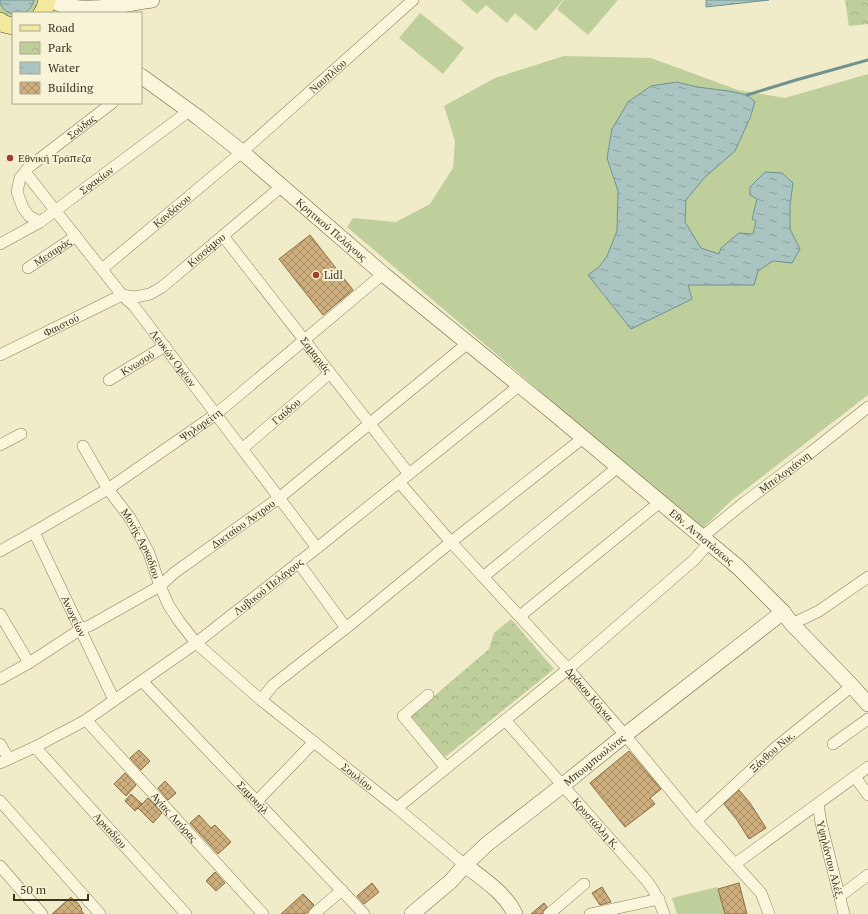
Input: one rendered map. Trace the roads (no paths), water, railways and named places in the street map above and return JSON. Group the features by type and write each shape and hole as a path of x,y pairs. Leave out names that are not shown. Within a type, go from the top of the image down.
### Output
{"main road":[{"path":"43,12 47,0"}],"street":[{"path":"51,0 63,5 82,8 112,9 152,0"},
{"name":"Ναυπλίου","path":"242,152 413,0"},
{"name":"Κρητικού Πελάγους","path":"142,78 189,111 242,152 383,274 520,386"},
{"name":"Σούδας","path":"40,222 29,216 23,208 17,192 20,178 29,167 111,104"},
{"name":"Σφακίων","path":"0,244 40,222 189,111"},
{"name":"Κανδάνου","path":"102,269 242,152"},
{"name":"Λευκών Ορέων","path":"25,172 122,295 134,306 317,548"},
{"name":"Κισσάμου","path":"122,295 135,296 150,294 162,287 282,186"},
{"name":"Μεσαράς","path":"28,268 76,236"},
{"name":"Σαμαριάς","path":"223,236 409,474"},
{"name":"Ψηλορείτη","path":"0,551 108,488 216,414 383,274"},
{"name":"Φαιστού","path":"0,354 122,295"},
{"name":"Δικταίου Άντρου","path":"0,679 29,663 81,629 91,625 160,586 174,574 279,498 468,343"},
{"name":"Κνωσού","path":"109,380 165,346"},
{"name":"Γαύδου","path":"242,448 330,373"},
{"name":"Εθν. Αντιστάσεως","path":"520,386 752,580 868,704"},
{"name":"Λυβικού Πελάγους","path":"4,761 35,747 86,720 196,643 520,386"},
{"name":"Μπελογιάννη","path":"397,808 568,669 694,560 705,540 745,502 805,458 868,407"},
{"path":"0,445 21,434"},
{"path":"261,700 273,685 583,438"},
{"name":"Μονής Αρκαδίου","path":"83,446 108,488 130,518 140,536 149,553 160,586 169,606 196,643"},
{"path":"483,577 618,467"},
{"name":"Δράκου Κόγκα","path":"399,482 451,542 568,669 696,821 736,864 761,894 769,914"},
{"path":"520,616 660,502"},
{"name":"Ανωγείων","path":"34,532 114,700"},
{"path":"298,562 346,628"},
{"name":"Μπουμπουλίνας","path":"412,914 451,881 465,864 487,844 625,735 787,618 819,611 868,577"},
{"path":"0,614 29,663"},
{"name":"Σουλίου","path":"196,643 261,700 397,808 499,892 512,907 515,914"},
{"name":"Σαμουήλ","path":"142,681 364,914"},
{"name":"Ξάνθου Νικ.","path":"696,821 775,748 852,686"},
{"path":"428,696 403,716 446,768"},
{"path":"833,744 868,719"},
{"name":"Αγίας Λαύρας","path":"86,720 263,914"},
{"name":"Κρυστάλλη Κ.","path":"504,720 647,881 655,891 664,914"},
{"path":"257,801 314,742"},
{"path":"0,744 4,761"},
{"name":"Αρκαδίου","path":"35,747 183,913"},
{"path":"736,864 868,767"},
{"path":"854,777 868,795"},
{"path":"0,801 100,914"},
{"name":"Υψηλάντου Αλέξ.","path":"818,804 821,823 844,914"},
{"path":"0,866 42,914"},
{"path":"840,896 868,875"},
{"path":"549,914 584,884"},
{"path":"314,914 342,890"},
{"path":"590,914 659,899"}],"water":[{"path":"0,0 34,0 31,8 24,12 12,12 12,14 4,9"},
{"path":"706,0 769,0 706,7"},
{"path":"677,82 697,87 747,95 755,102 750,118 735,151 705,177 686,200 685,222 701,248 719,254 721,248 739,233 753,234 756,221 752,219 757,199 750,195 750,187 765,172 782,173 793,183 790,205 790,229 800,249 792,263 773,261 758,271 754,285 688,285 692,299 631,329 588,275 599,267 607,256 617,231 618,191 607,158 612,129 628,102 651,86"}],"waterway":[{"path":"747,95 868,60"}],"place":[{"name":"Εθνική Τράπεζα","path":"10,158"},
{"name":"Lidl","path":"316,275"}]}
